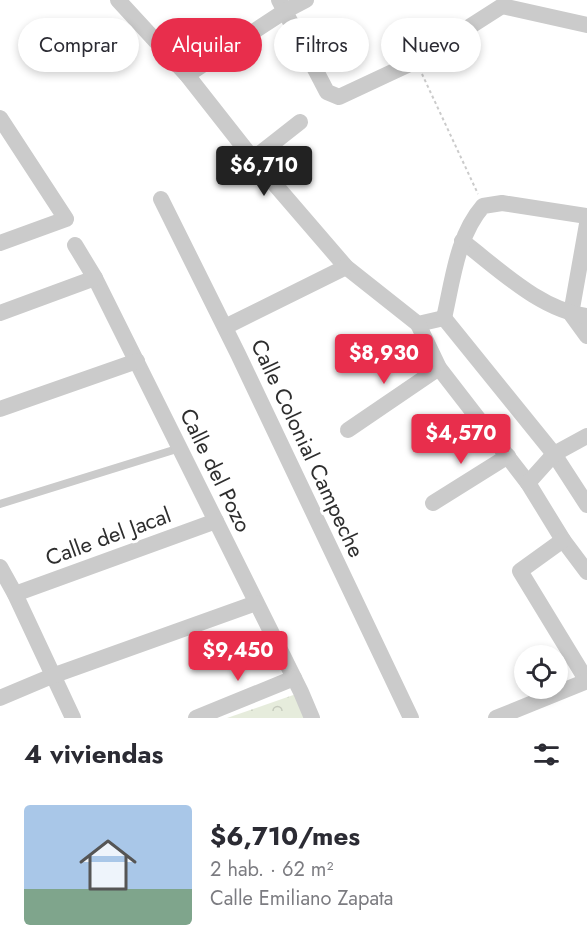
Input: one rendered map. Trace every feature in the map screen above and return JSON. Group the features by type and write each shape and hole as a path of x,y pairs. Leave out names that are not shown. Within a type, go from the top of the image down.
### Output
{"street":[{"path":"118,0 187,75 253,159 346,267 418,324 439,368 528,483 563,540 587,572"},
{"path":"187,75 282,5 306,0"},
{"path":"478,18 499,3 587,25"},
{"path":"282,5 327,92 339,97 392,72"},
{"path":"0,118 66,219 0,243"},
{"path":"253,159 300,122"},
{"name":"Calle Colonial Campeche","path":"161,199 225,327 411,718"},
{"path":"444,318 462,241 472,219 483,206 502,203 587,216"},
{"path":"587,224 579,315 587,336"},
{"path":"462,241 539,299 579,315"},
{"name":"Calle del Pozo","path":"75,245 95,278 137,361 312,718"},
{"path":"225,327 346,267"},
{"path":"0,313 95,278"},
{"path":"418,324 444,318"},
{"path":"444,318 554,454 587,505"},
{"path":"0,409 137,361"},
{"path":"348,430 439,368"},
{"path":"528,483 554,454 587,436"},
{"path":"433,503 507,456"},
{"name":"Calle del Jacal","path":"15,594 216,521"},
{"path":"496,718 587,681 520,571 563,540"},
{"path":"0,567 73,718"},
{"path":"0,698 52,676 256,603"},
{"path":"196,718 294,678"}],"lane":[{"path":"0,504 180,448"}],"path":[{"path":"421,72 483,206"}],"green space":[{"path":"299,693 309,718 227,718"}]}
